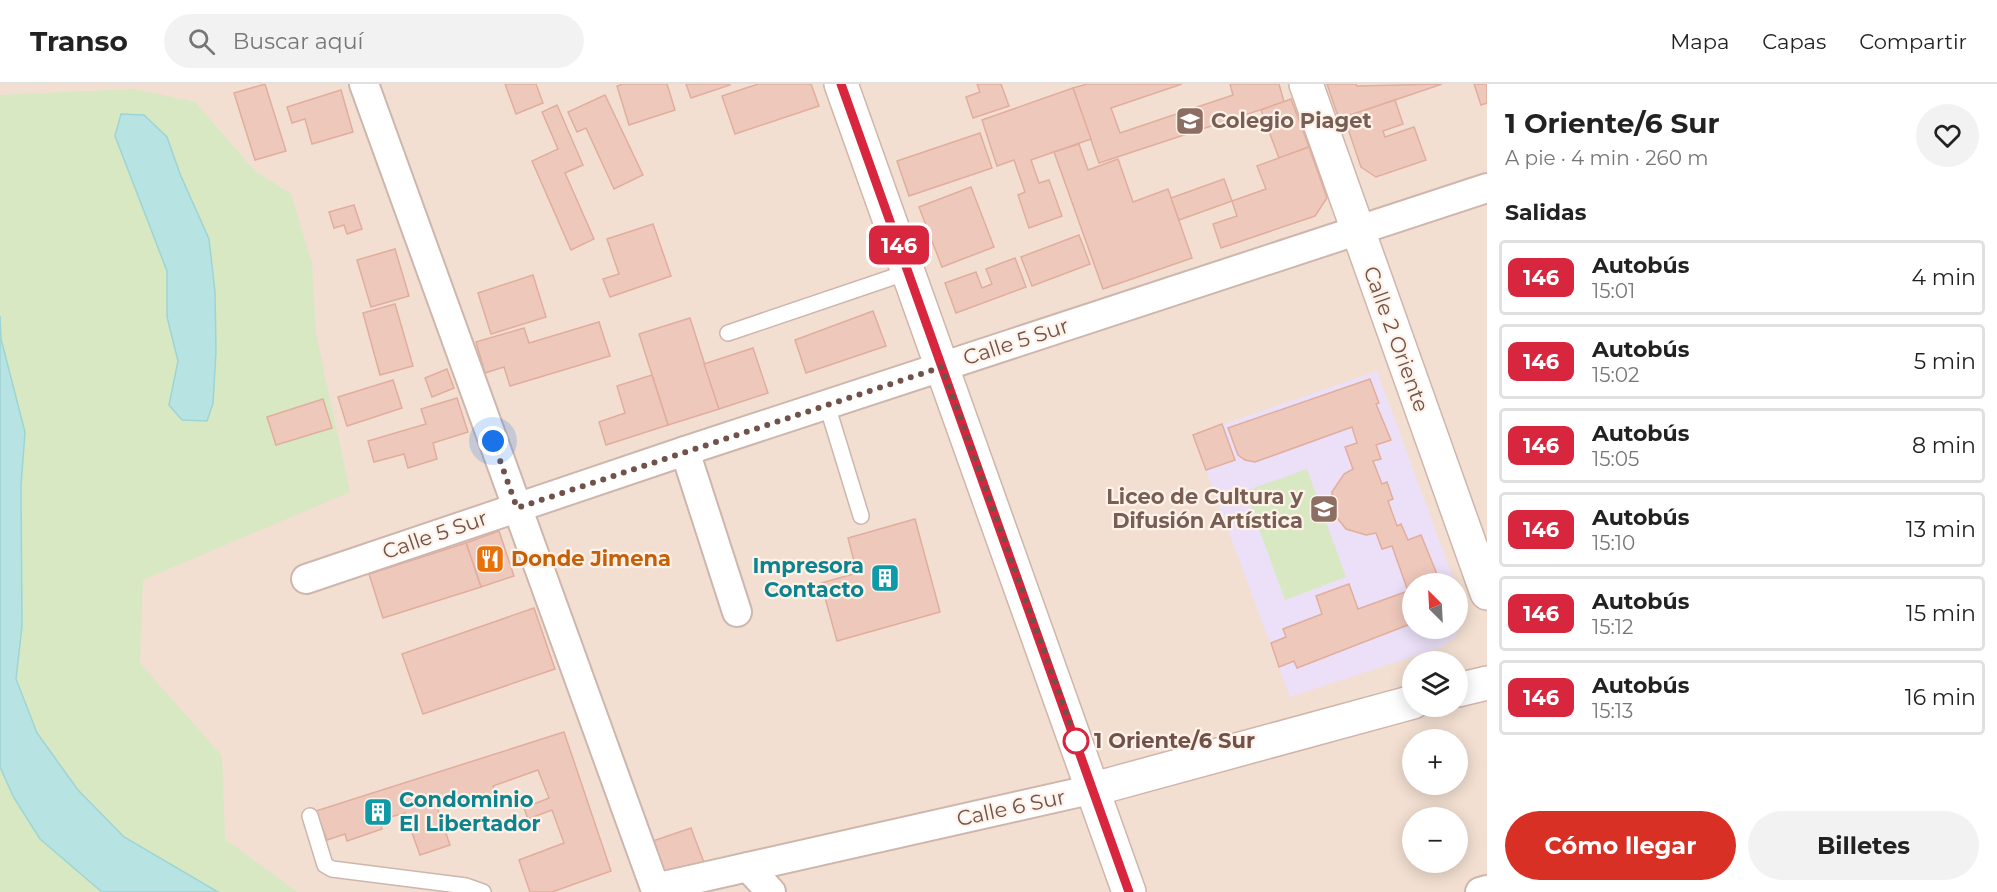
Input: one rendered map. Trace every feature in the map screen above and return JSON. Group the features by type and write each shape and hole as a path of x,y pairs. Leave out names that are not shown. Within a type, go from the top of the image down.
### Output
{"street":[{"path":"841,84 1129,892"},
{"name":"Calle 2 Oriente","path":"1306,84 1485,584"},
{"path":"369,85 648,890"},
{"name":"Calle 5 Sur","path":"306,579 685,451 1356,229 1487,188"},
{"path":"685,451 737,612"},
{"path":"1468,687 1487,682"},
{"name":"Calle 6 Sur","path":"648,890 1094,789 1402,705"},
{"path":"748,867 771,892"},
{"path":"1480,892 1487,890"}],"lane":[{"path":"728,333 908,272"},
{"path":"827,405 861,516"},
{"path":"310,816 325,865 332,868 466,886 483,892"}],"shaded area":[{"path":"0,84 1487,84 1487,892 0,892"},
{"name":"Liceo de Cultura y Difusión Artística","path":"1377,371 1451,573 1402,573 1402,639 1452,639 1442,647 1430,651 1402,651 1402,660 1290,697 1193,435"}],"green space":[{"path":"134,89 195,102 255,171 291,194 312,263 316,334 350,492 143,580 140,663 222,756 225,839 297,892 0,892 0,95"},
{"path":"1307,469 1346,577 1285,600 1245,491"}],"water":[{"path":"121,114 144,115 167,137 180,174 209,239 215,292 216,351 213,403 207,421 182,420 169,405 178,361 167,317 167,271 115,136"},
{"path":"0,316 1,339 25,432 21,486 22,626 16,679 37,733 78,790 124,837 218,892 102,892 40,839 14,798 0,767"}],"building":[{"path":"265,84 286,151 255,160 234,93"},
{"path":"505,84 536,84 543,103 516,114"},
{"path":"667,84 675,110 629,125 617,86"},
{"path":"686,84 729,84 730,85 691,98"},
{"path":"758,84 811,84 819,106 735,134 722,96"},
{"path":"977,84 1001,84 1009,106 973,118 966,97 980,92"},
{"name":"Colegio Piaget","path":"1087,84 1182,84 1111,108 1120,133 1233,95 1230,84 1279,84 1284,102 1099,163 1073,88"},
{"path":"1327,84 1356,84 1357,86 1442,84 1339,119"},
{"path":"1474,84 1487,84 1487,103 1481,105"},
{"path":"1073,88 1091,139 1031,160 1039,183 1049,180 1062,216 1029,228 1018,195 1025,192 1014,160 997,166 982,120"},
{"path":"341,90 353,132 312,144 305,119 292,123 287,107"},
{"path":"605,95 643,175 614,189 586,128 577,132 568,112"},
{"path":"1291,99 1309,147 1279,158 1261,110"},
{"path":"1395,100 1403,124 1383,131 1385,137 1414,127 1426,160 1376,177 1361,167 1344,117"},
{"path":"557,105 583,165 565,173 594,239 571,250 532,161 558,149 542,112"},
{"path":"980,133 992,168 909,196 897,161"},
{"path":"1079,144 1088,170 1118,159 1133,202 1168,189 1192,258 1103,289 1054,152"},
{"path":"1309,147 1327,198 1315,216 1221,248 1213,224 1237,216 1232,201 1266,189 1257,166"},
{"path":"1224,179 1232,201 1179,220 1171,198"},
{"path":"971,187 994,247 942,267 919,207"},
{"path":"354,205 362,229 347,234 344,225 334,228 329,212"},
{"path":"653,224 671,276 610,297 603,279 619,274 607,239"},
{"path":"1079,235 1090,264 1032,286 1021,257"},
{"path":"395,249 409,296 371,307 357,260"},
{"path":"1015,258 1026,287 956,313 945,283 976,272 982,288 992,284 986,269"},
{"path":"533,275 546,317 491,334 478,293"},
{"path":"395,304 413,366 380,375 363,313"},
{"path":"873,311 886,346 806,373 795,340"},
{"path":"690,318 719,409 668,425 639,334"},
{"path":"599,322 610,356 510,386 504,367 485,373 476,342 524,328 529,343"},
{"path":"753,348 768,393 719,409 704,364"},
{"path":"447,369 454,388 432,397 425,378"},
{"path":"652,375 668,425 606,445 599,422 625,413 617,386"},
{"path":"1370,379 1379,403 1376,404 1391,440 1376,445 1381,459 1373,461 1382,484 1387,482 1393,499 1388,501 1397,526 1401,524 1408,540 1421,535 1437,573 1402,574 1392,546 1382,549 1376,533 1366,535 1346,529 1333,513 1332,492 1344,474 1353,469 1345,447 1357,443 1352,427 1255,462 1245,460 1238,455 1228,428"},
{"path":"393,380 402,408 347,426 338,397"},
{"path":"457,398 468,432 433,443 437,459 408,468 404,454 374,462 368,441 426,424 421,409"},
{"path":"323,399 332,428 276,445 267,417"},
{"path":"1222,424 1235,460 1206,470 1193,435"},
{"name":"Impresora Contacto","path":"915,519 940,612 837,641 821,583 857,573 848,538"},
{"name":"Donde Jimena","path":"499,531 514,576 481,587 466,543"},
{"path":"466,543 481,587 383,618 369,574"},
{"path":"1349,584 1358,609 1402,593 1402,627 1297,668 1294,661 1279,667 1271,643 1286,637 1283,629 1322,614 1316,596"},
{"path":"534,608 555,669 423,714 402,654"},
{"name":"Condominio El Libertador","path":"564,732 611,871 552,892 530,892 519,860 564,843 552,810 528,819 524,808 549,798 538,770 493,786 496,795 465,806 462,795 436,804 450,845 420,855 405,813 379,820 382,829 347,841 345,834 327,840 316,811"},
{"path":"691,828 706,868 663,880 650,842"}],"bus line":[{"name":"146","path":"841,84 1129,892"}],"place":[{"name":"Colegio Piaget","path":"1190,121"},
{"name":"Liceo de Cultura y Difusión Artística","path":"1324,509"},
{"name":"Donde Jimena","path":"490,559"},
{"name":"Impresora Contacto","path":"885,578"},
{"name":"1 Oriente/6 Sur","path":"1076,741"},
{"name":"Condominio El Libertador","path":"378,812"}],"route":[{"path":"493,441 517,508 942,367 1078,746 1076,741"}]}
